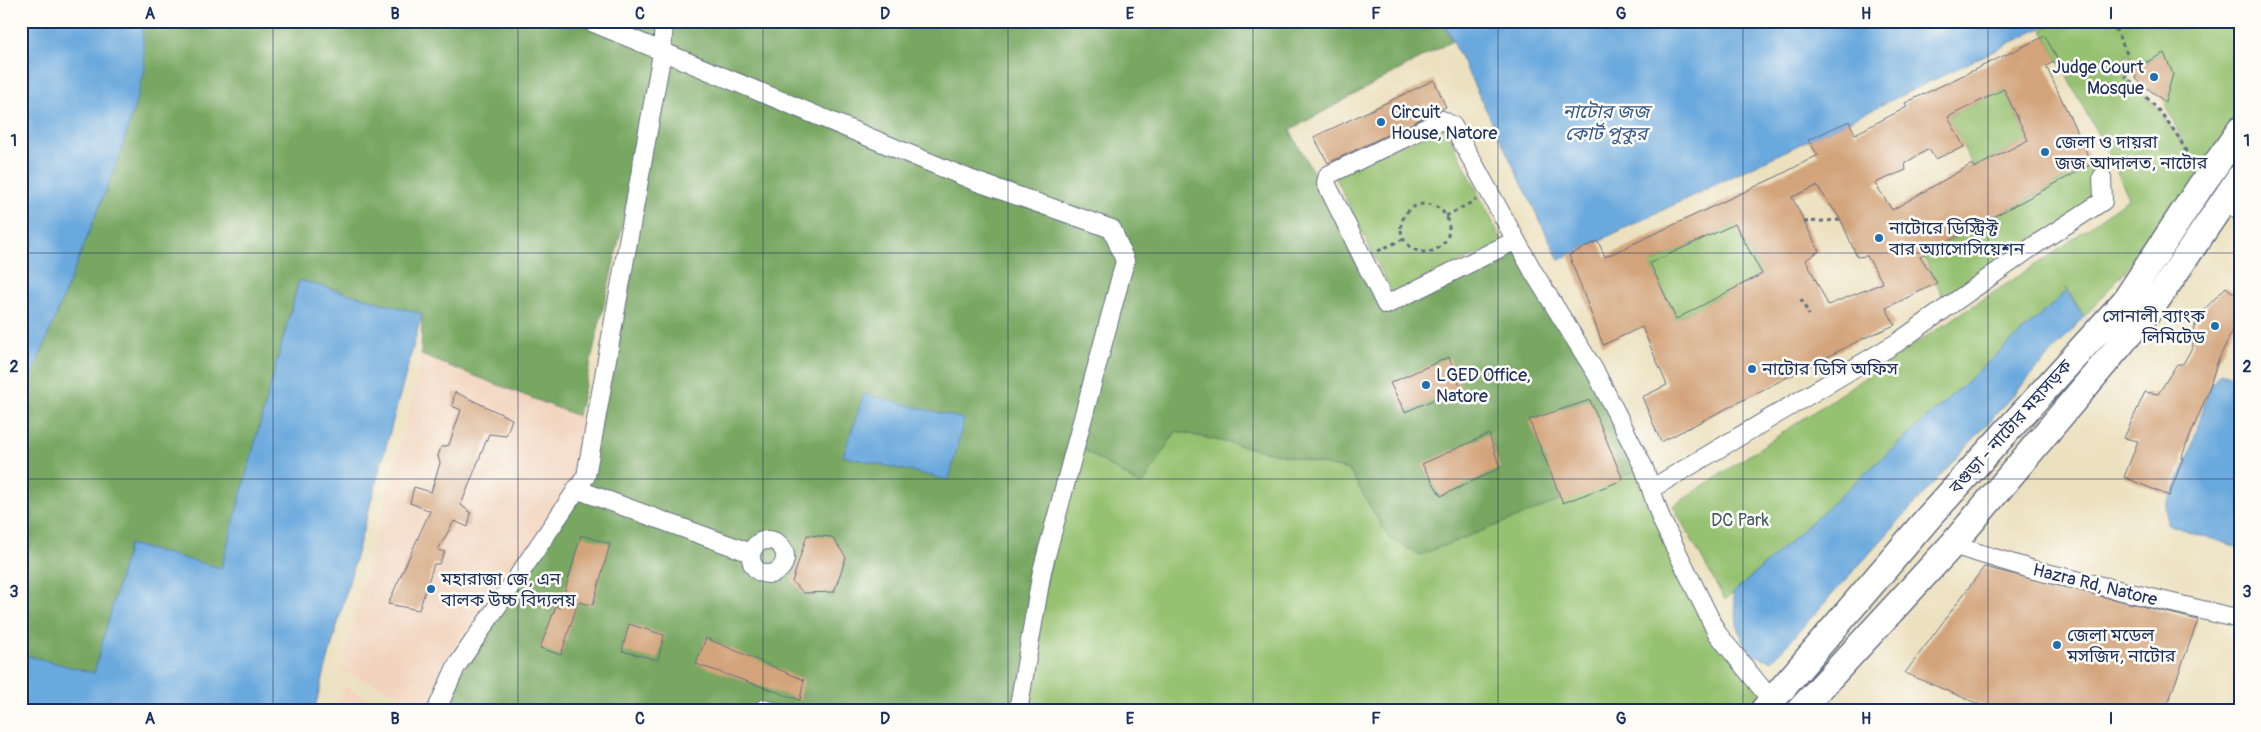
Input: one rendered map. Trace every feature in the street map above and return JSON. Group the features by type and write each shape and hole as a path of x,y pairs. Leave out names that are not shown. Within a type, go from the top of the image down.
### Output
{"highway":[{"name":"বগুড়া - নাটোর মহাসড়ক","path":"1770,708 1928,518 2125,301 2240,130"},
{"name":"বগুড়া - নাটোর মহাসড়ক","path":"1799,711 1952,545 2152,307 2235,196"}],"street":[{"path":"589,21 662,53 972,180 1112,229 1125,261 1042,571 1018,711"},
{"path":"436,711 456,667 586,476 662,53 664,21"},
{"path":"1516,240 1386,306 1326,183 1328,175 1442,120 1453,126 1516,240 1596,372 1644,468 1661,519 1717,633 1770,708"},
{"path":"1651,489 1898,342 2038,243 2103,201 2102,177"},
{"path":"576,489 751,552"},
{"name":"Hazra Rd, Natore","path":"1952,545 2034,570 2240,619"},
{"path":"763,711 763,709 772,711"}],"path":[{"path":"2112,21 2127,54 2126,78 2159,109 2186,150 2200,187"},
{"path":"1446,216 1489,192"},
{"path":"1426,204 1434,206 1446,216 1449,223 1447,238 1437,249 1422,252 1408,245 1404,239 1402,223 1410,209 1426,204"},
{"path":"1804,222 1841,220"},
{"path":"1364,258 1404,239"},
{"path":"1801,299 1809,315"}],"shaded area":[{"name":"মহারাজা জে, এন বালক উচ্চ বিদ্যলয়","path":"421,355 595,422 586,476 551,525 443,662 427,704 341,671 414,391"},
{"path":"345,687 393,711 334,711"}],"green space":[{"path":"140,21 1443,21 1452,41 1290,130 1386,305 1516,240 1644,468 1420,555 1389,538 1349,470 1176,431 1142,486 1076,445 1018,711 436,711 586,476 659,68 578,416 421,355 422,314 299,280 221,569 129,544 94,674 21,654 21,367 142,24"},
{"name":"DC Park","path":"2058,21 2240,21 2240,130 2200,187 2084,317 2066,287 2067,291 1725,600 1673,506 2048,257 2129,198 2109,155 2042,30","holes":["2164,53 2165,102 2184,146 2159,109 2126,77 2127,55 2147,62"]},
{"path":"2004,89 2028,140 1974,168 1948,117"},
{"path":"1444,125 1503,243 1392,293 1334,174"},
{"path":"2092,164 2102,177 2103,201 1948,307 1923,255"},
{"path":"1735,224 1762,274 1676,319 1650,263"},
{"path":"1176,431 1349,470 1389,538 1644,468 1717,633 1772,701 1763,711 1018,711 1076,445"}],"water":[{"path":"21,21 140,21 142,24 145,70 120,155 21,403"},
{"name":"নাটোর জজ কোর্ট পুকুর","path":"1443,21 2056,21 1559,260"},
{"path":"299,280 422,314 314,711 21,711 21,654 94,673 129,544 221,568"},
{"path":"2067,291 2084,317 1772,661 1751,654 1738,630 1733,593"},
{"path":"2220,373 2240,379 2240,548 2167,524 2166,506 2189,456 2209,389"},
{"path":"864,394 964,419 949,480 843,456"}],"building":[{"path":"2045,36 2058,60 2046,66 2092,164 1920,256 1937,283 1886,308 1895,325 1862,339 1661,442 1642,397 1667,385 1642,327 1603,345 1569,255 1598,241 1605,257 1780,175 1818,155 1808,140 1849,121 1855,134 1907,107 1905,103","holes":["2004,89 2028,140 1974,168 1972,164 1892,210 1875,183 1906,170 1905,163 1929,149 1935,159 1964,147 1948,117","1817,186 1841,220 1857,257 1867,256 1883,283 1828,305 1806,260 1819,251 1792,197","1735,224 1762,274 1676,319 1650,263"]},
{"name":"Judge Court Mosque","path":"2164,53 2173,74 2165,102 2136,79 2133,62 2147,62"},
{"name":"Circuit House, Natore","path":"1434,80 1446,107 1328,163 1314,137"},
{"path":"2226,287 2240,298 2240,314 2217,363 2207,395 2181,458 2183,458 2169,496 2124,477 2138,441 2124,438 2145,392 2158,394 2177,364 2183,364 2193,346 2192,335 2198,316"},
{"name":"LGED Office, Natore","path":"1449,357 1461,388 1405,412 1390,383"},
{"path":"455,392 512,419 506,436 489,434 461,505 471,513 468,527 454,521 438,550 445,552 439,564 434,564 419,610 388,604 430,511 410,503 414,487 431,492 440,463 438,456 441,447 449,445 461,410 452,406"},
{"path":"1590,400 1623,480 1563,503 1529,420"},
{"path":"1489,434 1500,468 1441,496 1422,464"},
{"path":"581,535 610,544 593,605 578,602 561,655 540,648 556,606 560,608"},
{"path":"807,535 832,537 846,557 834,592 804,593 792,582"},
{"name":"জেলা মডেল মসজিদ, নাটোর","path":"1984,567 2198,620 2165,711 1995,711 1905,673"},
{"path":"629,624 664,635 658,660 622,651"},
{"path":"706,638 804,680 800,700 696,664"}],"place":[{"name":"Judge Court Mosque","path":"2154,77"},
{"name":"Circuit House, Natore","path":"1381,122"},
{"name":"জেলা ও দায়রা জজ আদালত, নাটোর","path":"2045,152"},
{"name":"নাটোরে ডিস্ট্রিক্ট বার অ্যাসোসিয়েশন","path":"1879,238"},
{"name":"সোনালী ব্যাংক লিমিটেড","path":"2215,326"},
{"name":"নাটোর ডিসি অফিস","path":"1752,369"},
{"name":"LGED Office, Natore","path":"1426,385"},
{"name":"মহারাজা জে, এন বালক উচ্চ বিদ্যলয়","path":"431,589"},
{"name":"জেলা মডেল মসজিদ, নাটোর","path":"2057,645"}]}
